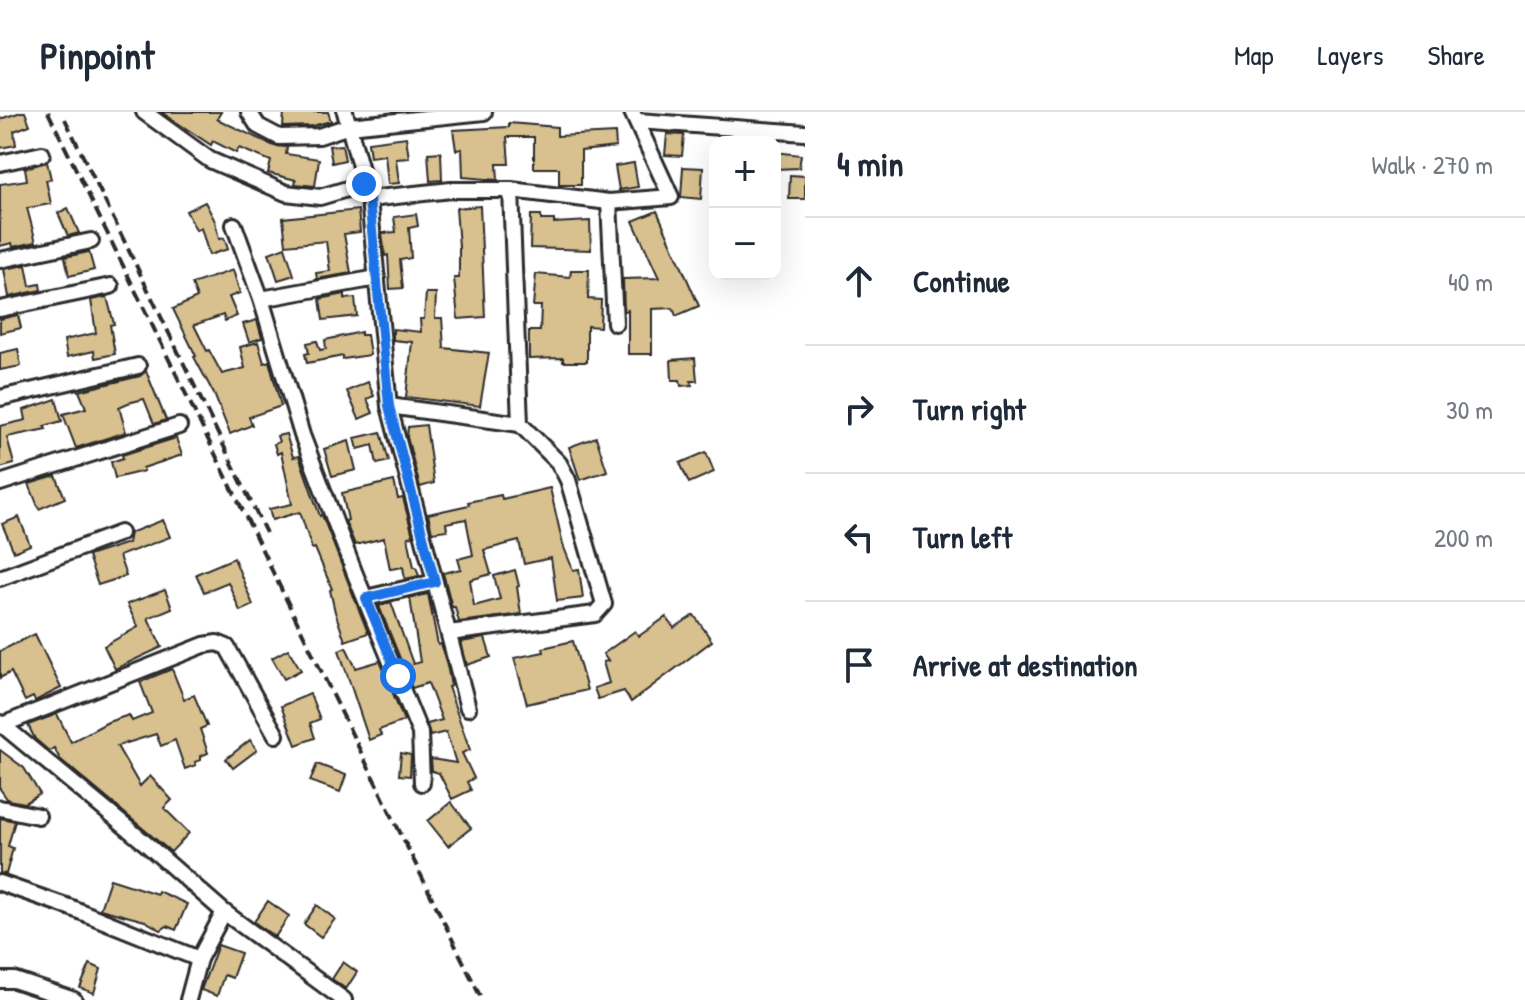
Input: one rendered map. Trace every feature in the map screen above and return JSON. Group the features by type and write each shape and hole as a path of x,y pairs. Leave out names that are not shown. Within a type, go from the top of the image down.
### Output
{"street":[{"path":"144,112 210,160 286,193 320,197 364,184"},
{"path":"249,112 258,126 279,137 319,136 347,119 484,112"},
{"path":"369,199 451,190 511,190 609,202 671,197 635,116 708,119 805,133"},
{"path":"347,119 369,199 389,406 468,708"},
{"path":"0,163 42,154"},
{"path":"511,190 520,424"},
{"path":"609,202 615,323"},
{"path":"234,225 261,299 302,435 420,733 422,783"},
{"path":"0,260 91,241"},
{"path":"261,299 377,278"},
{"path":"0,309 111,286"},
{"path":"0,398 138,366"},
{"path":"389,406 520,424 559,463 568,480 604,604 595,614 449,633"},
{"path":"0,483 179,426"},
{"path":"0,578 120,533"},
{"path":"366,598 435,582"},
{"path":"276,735 227,647 217,643 204,645 1,724 224,912 344,1000"},
{"path":"0,808 38,816"},
{"path":"0,883 199,959"},
{"path":"188,1000 199,959 224,912"},
{"path":"0,980 14,980 74,1000"}],"building":[{"path":"25,112 30,125 14,131 16,145 0,148 0,119"},
{"path":"161,112 221,112 217,119 274,146 287,147 286,154 319,159 315,186 295,184 296,180 268,173 271,161 239,148 236,153 213,141 211,145"},
{"path":"284,112 328,112 331,121 312,126 283,127"},
{"path":"509,123 557,127 557,136 615,133 616,147 581,151 581,185 559,185 559,168 534,168 534,137 507,137 509,164 497,164 498,180 463,177 462,149 456,150 453,130 509,127"},
{"path":"667,134 684,135 682,156 665,155"},
{"path":"406,137 409,158 396,159 399,183 388,184 385,155 370,157 368,142"},
{"path":"342,145 345,160 332,163 329,146"},
{"path":"441,152 442,180 430,181 428,153"},
{"path":"781,153 801,155 799,168 781,169"},
{"path":"47,162 51,179 46,180 51,204 27,208 36,242 13,247 12,243 0,246 0,184 27,180 25,168"},
{"path":"634,163 638,187 619,190 615,166"},
{"path":"683,167 703,168 701,199 681,197"},
{"path":"790,175 805,176 805,199 789,199"},
{"path":"205,202 215,221 219,239 224,238 228,249 209,255 201,228 196,230 186,211"},
{"path":"480,206 485,317 458,319 454,278 459,278 456,208"},
{"path":"68,208 79,233 68,236 58,213"},
{"path":"358,210 360,232 344,234 351,273 317,279 316,273 330,271 326,241 286,245 283,218"},
{"path":"657,211 699,306 676,316 673,308 652,309 652,354 628,354 628,310 624,311 623,279 659,278 633,221"},
{"path":"416,214 418,226 409,228 411,258 400,260 403,288 390,289 388,255 385,256 382,233 396,232 394,217"},
{"path":"531,215 541,215 541,220 554,220 554,223 590,221 591,250 530,248"},
{"path":"285,247 294,275 278,280 269,253"},
{"path":"89,252 94,270 69,276 65,257"},
{"path":"26,265 30,286 40,284 41,290 9,297 4,269"},
{"path":"233,270 240,293 229,297 237,316 225,321 223,315 194,325 222,374 245,368 240,347 258,342 264,363 269,361 281,406 249,417 252,425 230,434 173,309 197,298 192,284"},
{"path":"571,270 589,270 588,299 601,300 600,327 587,326 587,362 563,362 563,358 529,359 529,331 540,331 541,306 533,306 536,274 570,277"},
{"path":"426,293 436,293 435,318 442,318 444,348 489,353 480,406 406,397 412,342 393,340 393,329 421,332 420,319 424,319"},
{"path":"345,294 345,299 355,298 357,316 323,320 320,299"},
{"path":"107,297 114,324 110,325 115,354 95,358 94,351 67,357 64,340 96,333 91,300"},
{"path":"18,315 21,328 0,333 0,319"},
{"path":"257,320 262,338 249,342 243,324"},
{"path":"361,332 361,335 367,335 370,355 343,359 343,356 307,363 307,343 317,341 320,350 326,349 325,340"},
{"path":"18,349 21,366 0,370 0,353"},
{"path":"695,358 697,381 681,386 680,380 672,380 671,360"},
{"path":"146,371 166,420 154,424 144,399 128,403 119,407 126,432 76,448 63,414 86,408 79,391 140,376"},
{"path":"368,382 374,396 367,399 373,413 359,419 347,391"},
{"path":"56,399 62,421 44,426 46,429 7,437 14,464 0,468 0,426 26,420 24,410"},
{"path":"426,425 434,483 420,487 407,437 408,427"},
{"path":"381,432 389,461 377,464 373,445 358,449 355,438"},
{"path":"286,434 293,457 299,456 368,633 345,641 335,612 332,589 315,548 312,549 300,512 272,520 269,509 292,504 281,452 277,454 274,444 279,442 277,436"},
{"path":"596,437 607,471 580,480 569,447"},
{"path":"176,438 182,455 143,468 144,471 115,478 111,462 123,458 122,455"},
{"path":"349,441 356,470 332,476 324,449"},
{"path":"706,452 714,472 689,483 680,463"},
{"path":"56,476 65,498 39,509 29,484"},
{"path":"394,481 398,499 403,498 413,536 408,537 419,576 405,579 403,567 390,569 384,538 355,545 345,521 348,520 342,493"},
{"path":"550,488 563,545 573,570 579,569 583,598 557,601 551,558 524,564 519,541 484,550 491,574 470,580 474,606 500,599 494,576 515,570 521,614 459,622 443,573 461,569 458,559 473,555 466,519 446,523 447,530 432,532 428,514 469,505 468,502 501,495 502,499"},
{"path":"19,517 30,545 14,552 2,524"},
{"path":"163,520 170,537 119,556 126,576 98,585 88,556 128,543 130,533"},
{"path":"234,558 253,605 240,611 228,582 204,592 196,574"},
{"path":"165,590 172,608 148,618 162,647 115,669 104,646 138,627 127,604"},
{"path":"428,594 438,645 441,644 448,670 451,686 448,687 470,750 462,753 474,778 467,782 471,790 452,799 439,773 432,771 431,759 456,763 446,732 430,736 427,724 442,720 428,683 412,688 379,606 391,602 413,664 420,662 410,598"},
{"path":"694,615 712,641 631,702 624,691 598,699 594,688 609,683 603,662 608,661 603,654 635,631 639,636 666,617 674,628"},
{"path":"35,634 61,688 35,701 33,697 25,701 11,672 0,678 0,651"},
{"path":"485,638 491,657 467,665 461,642"},
{"path":"573,641 587,690 527,704 514,658 544,652 543,648"},
{"path":"346,647 356,668 380,661 404,721 379,730 381,735 369,740 339,650"},
{"path":"288,649 301,670 284,679 272,658"},
{"path":"172,669 184,699 194,695 207,726 200,729 208,753 195,762 196,765 185,769 175,740 161,746 156,734 117,746 140,786 150,776 172,800 164,808 189,833 171,852 60,759 54,748 49,751 35,739 28,725 57,714 71,742 108,722 129,715 132,721 152,713 140,682"},
{"path":"310,694 320,719 310,723 315,738 296,745 281,706"},
{"path":"250,740 257,750 233,768 226,759"},
{"path":"0,750 24,768 40,794 25,803 8,800 0,789"},
{"path":"401,753 411,755 410,776 399,775"},
{"path":"317,764 346,775 340,792 310,781"},
{"path":"451,802 471,828 448,846 428,821"},
{"path":"0,818 15,821 8,846 13,848 6,874 0,873"},
{"path":"110,879 157,894 158,891 187,904 176,930 167,926 161,930 145,921 100,909"},
{"path":"268,901 289,916 275,937 254,922"},
{"path":"317,905 335,919 321,937 304,924"},
{"path":"218,945 241,953 232,978 224,975 217,996 201,990"},
{"path":"343,962 357,972 346,989 332,979"},
{"path":"90,964 101,969 94,993 80,988"}],"railway":[{"path":"48,112 482,1000"},
{"path":"65,119 266,533"}],"route":[{"path":"364,184 369,199 389,406 435,582 366,598 398,676"}]}
